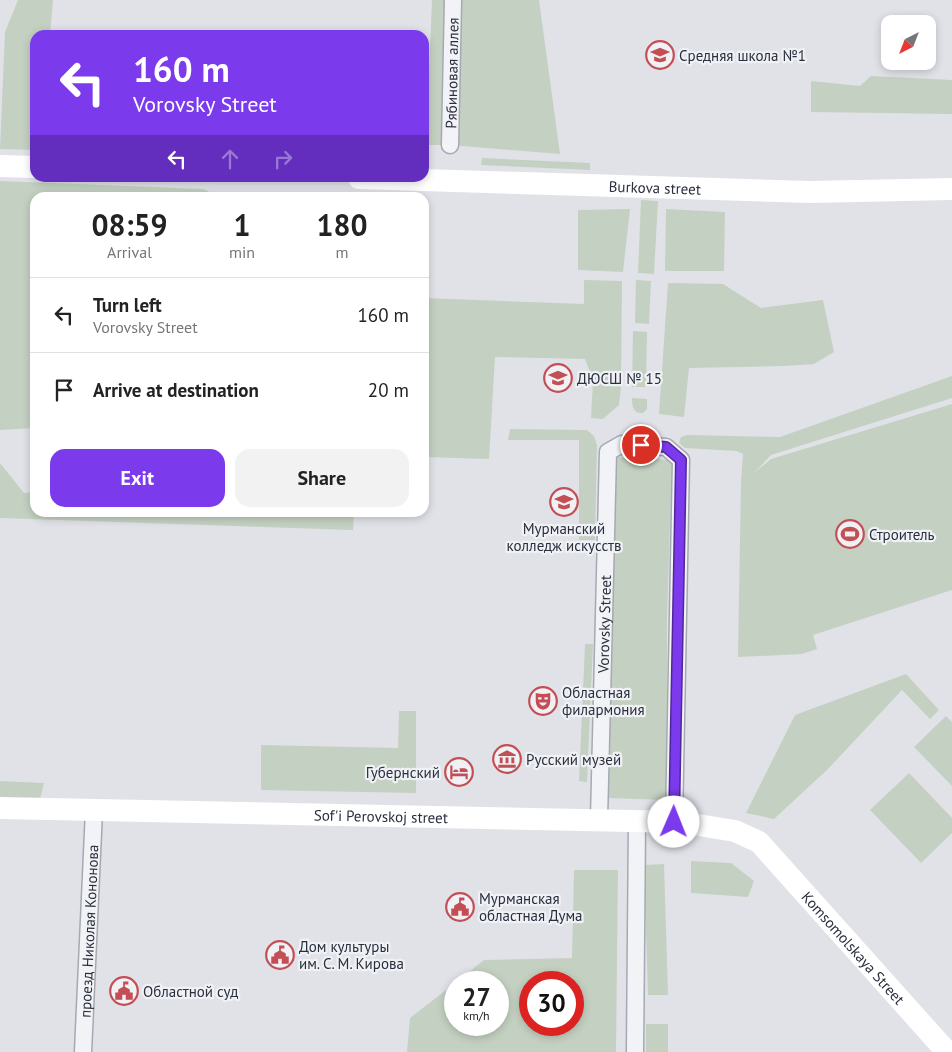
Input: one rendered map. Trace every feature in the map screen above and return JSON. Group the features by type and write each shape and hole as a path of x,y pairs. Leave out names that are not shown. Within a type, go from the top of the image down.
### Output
{"street":[{"name":"Рябиновая аллея","path":"450,145 454,0"},
{"path":"0,166 30,167"},
{"name":"Burkova street","path":"429,180 810,192 952,189"},
{"path":"599,820 608,452 622,444 666,447 681,460 674,822"},
{"name":"Sof'i Perovskoj street","path":"0,808 674,822 735,831 759,842"},
{"name":"проезд Николая Кононова","path":"83,1052 94,810"},
{"path":"635,1052 637,821"},
{"name":"Komsomolskaya Street","path":"759,842 947,1052"}],"green space":[{"path":"18,0 53,0 50,30 30,30 30,150 0,149 5,32"},
{"path":"432,0 539,0 560,154 429,145"},
{"path":"871,76 952,80 952,114 811,112 811,81 860,86"},
{"path":"482,158 590,163 590,170 481,165"},
{"path":"0,181 203,189 210,192 30,192 30,428 0,430"},
{"path":"641,200 658,201 654,274 638,273"},
{"path":"630,209 623,272 578,270 578,210"},
{"path":"666,209 725,212 724,271 665,271"},
{"path":"584,280 622,281 621,388 619,405 603,419 591,418 593,380 585,359 495,357 489,459 429,457 429,298 584,304"},
{"path":"636,280 651,281 649,324 635,323"},
{"path":"668,283 723,284 761,308 823,300 834,352 814,364 689,368 684,417 659,414"},
{"path":"633,331 647,332 646,387 632,387"},
{"name":"Строитель","path":"952,376 952,398 771,455 754,473 771,459 952,404 952,590 813,635 817,649 802,654 738,657 743,454 736,451 685,448 679,443 681,437 687,435 780,437"},
{"path":"632,398 647,399 647,409 643,413 635,411"},
{"path":"510,429 587,430 594,436 597,445 595,540 579,540 579,440 508,440"},
{"path":"612,457 672,460 667,618 667,800 607,798"},
{"path":"0,463 24,493 30,492 30,517 354,517 353,530 0,518"},
{"path":"585,644 593,644 587,782 579,781"},
{"path":"906,674 939,710 930,719 902,690 828,769 774,819 746,813 795,715"},
{"path":"399,711 416,711 416,793 261,790 261,745 398,748"},
{"path":"946,716 952,722 952,786 914,747"},
{"path":"909,773 952,818 952,833 921,863 870,810"},
{"path":"0,781 44,783 38,807 0,805"},
{"path":"691,861 731,863 754,881 748,897 691,893"},
{"path":"664,864 668,995 648,995 644,865"},
{"path":"574,870 618,870 616,1052 407,1052 410,1018 444,992 444,1036 509,1036 509,971 470,971 484,960 572,958"},
{"path":"646,1024 668,1024 668,1052 646,1052"}],"place":[{"name":"Средняя школа №1","path":"660,55"},
{"name":"ДЮСШ № 15","path":"558,378"},
{"name":"Мурманский колледж искусств","path":"564,502"},
{"name":"Строитель","path":"850,534"},
{"name":"Областная филармония","path":"543,701"},
{"name":"Русский музей","path":"507,759"},
{"name":"Губернский","path":"459,772"},
{"name":"Мурманская областная Дума","path":"460,907"},
{"name":"Дом культуры им. С. М. Кирова","path":"280,955"},
{"name":"Областной суд","path":"124,991"}],"route":[{"path":"641,445 666,447 681,460 674,822"}]}
